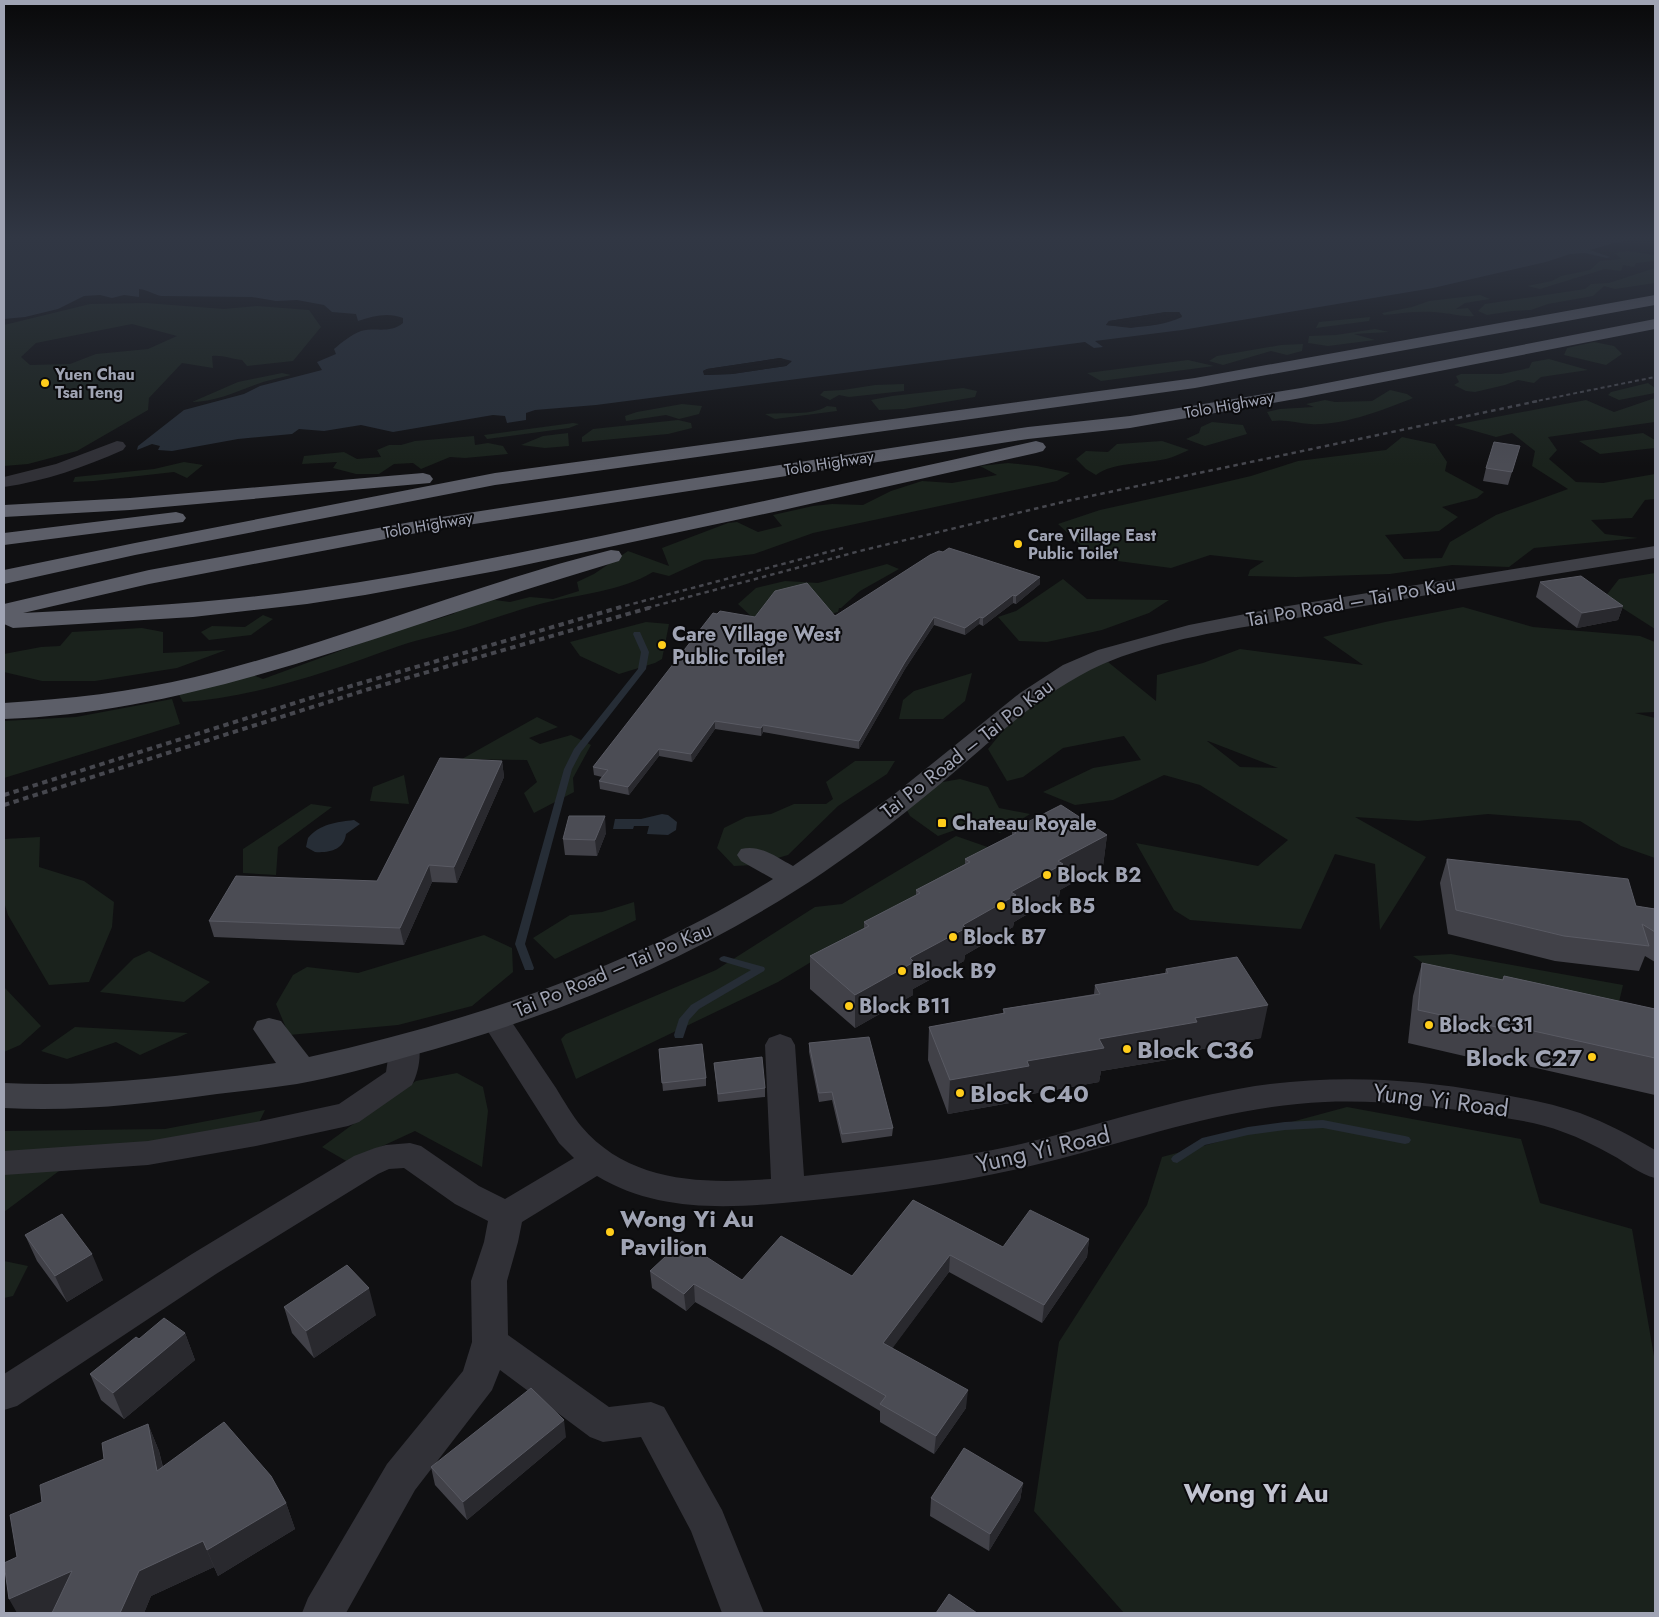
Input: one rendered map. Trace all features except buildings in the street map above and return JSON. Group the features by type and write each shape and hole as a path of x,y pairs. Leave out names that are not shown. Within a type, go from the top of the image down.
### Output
{"highway":[{"name":"Tolo Highway","path":"4,578 135,549 495,479 1195,383 1576,314"},
{"name":"Tolo Highway","path":"4,611 149,578 422,526 1028,433 1130,422 1301,393 1655,324"},
{"path":"4,621 86,618 246,604 365,588 496,564 783,504 999,457 1130,422"},
{"path":"4,511 182,500 406,479 495,479"},
{"path":"4,539 114,526 449,479"},
{"path":"4,711 109,703 217,680 297,657 512,586 783,504"}],"main road":[{"name":"Tai Po Road – Tai Po Kau","path":"4,1096 38,1099 150,1092 301,1071 405,1045 495,1019 659,955 718,926 795,879 907,798 1017,706 1058,678 1095,659 1142,643 1270,615 1655,552"},
{"path":"751,855 795,879"},
{"path":"269,1029 301,1071"}],"street":[{"path":"4,482 40,475 84,461 117,446"},
{"name":"Yung Yi Road","path":"495,1019 570,1135 595,1161 622,1177 646,1186 672,1192 699,1195 788,1190 875,1181 960,1168 1043,1152 1194,1109 1247,1098 1320,1091 1357,1090 1415,1093 1474,1100 1534,1111 1568,1121 1601,1134 1655,1166"},
{"path":"4,1162 148,1153 256,1134 348,1114 401,1077 405,1045"},
{"path":"780,1045 788,1190"},
{"path":"4,1394 204,1264 366,1165 386,1157 410,1155 467,1195 506,1215"},
{"path":"323,1613 401,1477 479,1379 490,1342 489,1280 501,1242 506,1215 595,1161"},
{"path":"490,1342 603,1425 651,1419 708,1523 743,1613"}],"shaded area":[{"path":"4,314 35,314 4,319"},
{"path":"47,314 312,314 321,327 293,361 247,366 242,360 212,356 213,368 182,363 149,398 148,410 77,451 28,464 4,466 4,325","holes":["132,324 177,336 148,349 96,354 70,364 30,365 21,357 36,343"]},
{"path":"356,314 1150,314 1109,321 1106,325 1125,327 1154,325 1173,321 1182,317 1180,314 1275,314 1182,330 1095,341 1103,347 1094,348 1085,342 596,405 535,410 526,413 526,420 507,423 505,416 493,415 393,432 361,425 324,431 299,429 292,434 238,439 172,451 158,450 160,446 152,444 137,450 138,446 184,410 244,394 260,386 322,370 317,362 336,354 334,349 350,336 361,331 393,328 403,323 403,318 386,315 358,321","holes":["780,358 791,362 786,366 732,374 705,375 703,371"]},
{"path":"1454,314 1474,316 1462,316"},
{"path":"1370,317 1369,321 1316,328 1319,322"},
{"path":"1375,329 1389,332 1354,334 1375,340 1328,346 1308,343 1309,336 1336,335"},
{"path":"1594,342 1614,346 1622,354 1606,365 1564,355 1567,348"},
{"path":"1303,344 1302,351 1287,355 1271,351 1223,365 1209,361 1217,356 1281,345"},
{"path":"1549,359 1588,370 1541,377 1534,383 1518,380 1475,392 1466,391 1454,385 1459,382 1456,376 1461,374 1501,374 1529,368 1532,362"},
{"path":"1188,360 1214,366 1101,381 1087,373"},
{"path":"282,373 291,375 215,399 192,402 238,382"},
{"path":"1648,383 1655,388 1655,393 1619,400 1608,395 1611,392"},
{"path":"904,384 904,391 849,397 839,395 830,400 820,395 824,391 875,385"},
{"path":"963,388 977,391 975,397 904,409 879,410 871,400 892,396"},
{"path":"1390,390 1407,394 1413,398 1349,420 1322,424 1282,420 1272,421 1267,412 1280,409 1314,407 1306,404 1325,400 1335,402 1372,401"},
{"path":"1655,398 1655,422 1548,437 1557,450 1549,459 1576,482 1603,483 1655,474 1655,499 1645,500 1632,518 1591,520 1605,534 1638,538 1534,548 1509,567 1452,565 1390,574 1296,577 1248,576 1250,570 1264,561 1210,555 1171,568 1095,558 1058,524 1100,510 1251,476 1298,461 1386,450 1402,437 1435,444 1447,462 1445,471 1484,492 1477,498 1442,507 1458,517 1439,531 1385,535 1404,559 1442,558 1450,542 1496,515 1568,489 1532,466 1535,451 1512,433 1496,437 1454,425 1586,400 1614,412"},
{"path":"682,404 702,406 699,414 679,419 666,415 626,421 625,416 637,412"},
{"path":"827,406 836,407 837,411 775,419 765,414 814,411"},
{"path":"678,420 691,423 692,428 668,434 582,442 582,437 593,429"},
{"path":"1212,422 1243,425 1247,434 1205,446 1186,439 1199,433 1201,427"},
{"path":"573,423 579,424 569,428 487,439 484,435"},
{"path":"568,433 569,446 545,448 521,445 543,436"},
{"path":"1643,433 1655,440 1655,448 1600,454 1579,441"},
{"path":"474,436 475,445 488,443 503,446 508,454 465,458 450,457 421,469 413,463 394,464 379,474 356,474 333,468 337,462 302,464 304,456 344,452 357,459 381,457 377,450 389,445"},
{"path":"1162,441 1189,450 1158,461 1111,468 1096,475 1086,469 1076,459 1086,451 1108,452 1117,444"},
{"path":"184,462 203,465 187,478 174,472 73,482 75,477 154,469"},
{"path":"1008,463 1037,466 1070,473 1057,481 813,533 754,554 704,560 669,576 653,572 627,584 530,607 266,689 238,695 183,702 174,686 250,674 263,679 419,622 428,622 453,614 473,602 495,600 510,602 530,597 553,599 579,591 577,582 594,574 628,551 669,566 662,548 728,523 737,522 758,532 782,526 773,515 813,506 832,504 863,505 891,491 922,481 952,483 997,475 980,466"},
{"path":"887,564 899,569 860,591 839,608 838,612 806,620 753,618 738,604 756,588 785,581 818,583"},
{"path":"1655,573 1655,629 1605,597 1619,579"},
{"path":"1063,579 1087,599 1169,600 1149,613 1102,630 1047,642 1019,641 998,617 1016,611"},
{"path":"1463,607 1533,627 1640,636 1655,642 1655,712 1635,713 1655,718 1655,858 1621,846 1580,821 1488,814 1418,821 1355,817 1426,857 1380,930 1375,864 1335,854 1301,929 1190,920 1174,910 1136,843 1258,866 1288,840 1200,785 1164,775 1113,800 1075,805 1043,792 1093,768 1141,760 1124,736 1063,748 1023,777 1007,781 988,749 1049,675 1108,662 1156,701 1157,675 1203,663 1240,649 1363,665 1323,637 1385,622","holes":["1207,741 1278,768 1240,767"]},
{"path":"263,615 273,619 251,635 209,640 201,632 212,626 245,627"},
{"path":"646,622 669,624 662,659 619,674 580,656 570,642"},
{"path":"142,628 163,632 163,653 226,650 177,668 95,681 42,681 4,672 4,654 41,647 60,646 72,632"},
{"path":"972,673 965,701 943,719 899,719 903,700 914,691"},
{"path":"172,699 180,724 4,778 4,721 76,717"},
{"path":"537,717 558,727 529,738 540,744 571,735 591,745 573,778 574,792 534,813 524,793 537,782 527,760 462,759"},
{"path":"855,761 895,761 887,774 838,806 788,855 753,865 734,866 717,848 724,828 746,817 771,814 794,804 826,804 833,799 826,782"},
{"path":"404,775 409,804 370,801 373,787"},
{"path":"960,779 988,787 999,808 1030,814 1000,833 978,822 938,836 910,816 904,805 926,785"},
{"path":"311,804 332,807 278,847 276,875 243,873 243,849"},
{"path":"662,814 668,815 677,822 676,830 668,835 647,834 649,826 634,826 633,829 613,829 615,819 641,819"},
{"path":"354,820 360,824 346,834 339,847 330,851 315,852 306,847 308,838 323,827"},
{"path":"956,836 996,850 778,982 576,1079 561,1039 566,1034 716,970 815,907 842,904"},
{"path":"40,837 39,867 84,881 114,902 112,927 89,982 49,985 8,915 4,902 4,839"},
{"path":"634,902 636,920 555,959 533,938 570,915 602,912"},
{"path":"484,935 512,948 513,972 472,1006 398,1025 289,1035 276,1004 293,975 307,967 358,973"},
{"path":"149,951 210,982 184,1002 100,992 134,958"},
{"path":"1451,954 1623,985 1616,1015 1442,977 1413,956"},
{"path":"4,987 41,1026 20,1045 4,1052"},
{"path":"75,1027 188,1033 140,1055 116,1042 67,1059 41,1051"},
{"path":"457,1073 483,1087 488,1111 482,1167 415,1131 348,1162 322,1147 416,1081"},
{"path":"1347,1107 1521,1139 1540,1203 1632,1229 1655,1362 1655,1613 1124,1613 1034,1511 1059,1342 1147,1205 1162,1157"},
{"path":"265,1110 249,1143 152,1141 59,1171 4,1212 4,1131 165,1129"},
{"path":"4,1261 28,1266 13,1296 4,1298"}],"pier":[{"path":"1150,314 1181,314 1182,316 1158,324 1131,328 1106,325 1109,321","holes":["1178,315 1158,322 1131,325 1110,324"]},
{"path":"780,358 792,361 786,366 732,374 704,375 703,371","holes":["780,361 787,362 770,367 731,372 706,372"]}],"waterway":[{"path":"529,968 520,944 568,769 577,751 642,669 645,652 637,634"},
{"path":"679,1035 684,1019 695,1007 760,969 724,959"},
{"path":"1177,1159 1202,1142 1248,1131 1285,1126 1323,1124 1405,1140"}],"railway":[{"path":"1532,402 1655,377"},
{"path":"647,608 860,551 1067,501 1538,401"},
{"path":"617,608 843,548"},
{"path":"4,795 317,696 621,607"},
{"path":"4,805 369,689 652,607"}],"place":[{"name":"Yuen Chau Tsai Teng","path":"45,383"},
{"name":"Care Village East Public Toilet","path":"1018,544"},
{"name":"Care Village West Public Toilet","path":"662,645"},
{"name":"Chateau Royale","path":"942,823"},
{"name":"Block B2","path":"1047,875"},
{"name":"Block B5","path":"1001,906"},
{"name":"Block B7","path":"953,937"},
{"name":"Block B9","path":"902,971"},
{"name":"Block B11","path":"849,1006"},
{"name":"Block C31","path":"1429,1025"},
{"name":"Block C36","path":"1127,1049"},
{"name":"Block C27","path":"1592,1057"},
{"name":"Block C40","path":"960,1093"},
{"name":"Wong Yi Au Pavilion","path":"610,1232"}],"district":[{"name":"Wong Yi Au","path":"1256,1493"}]}
